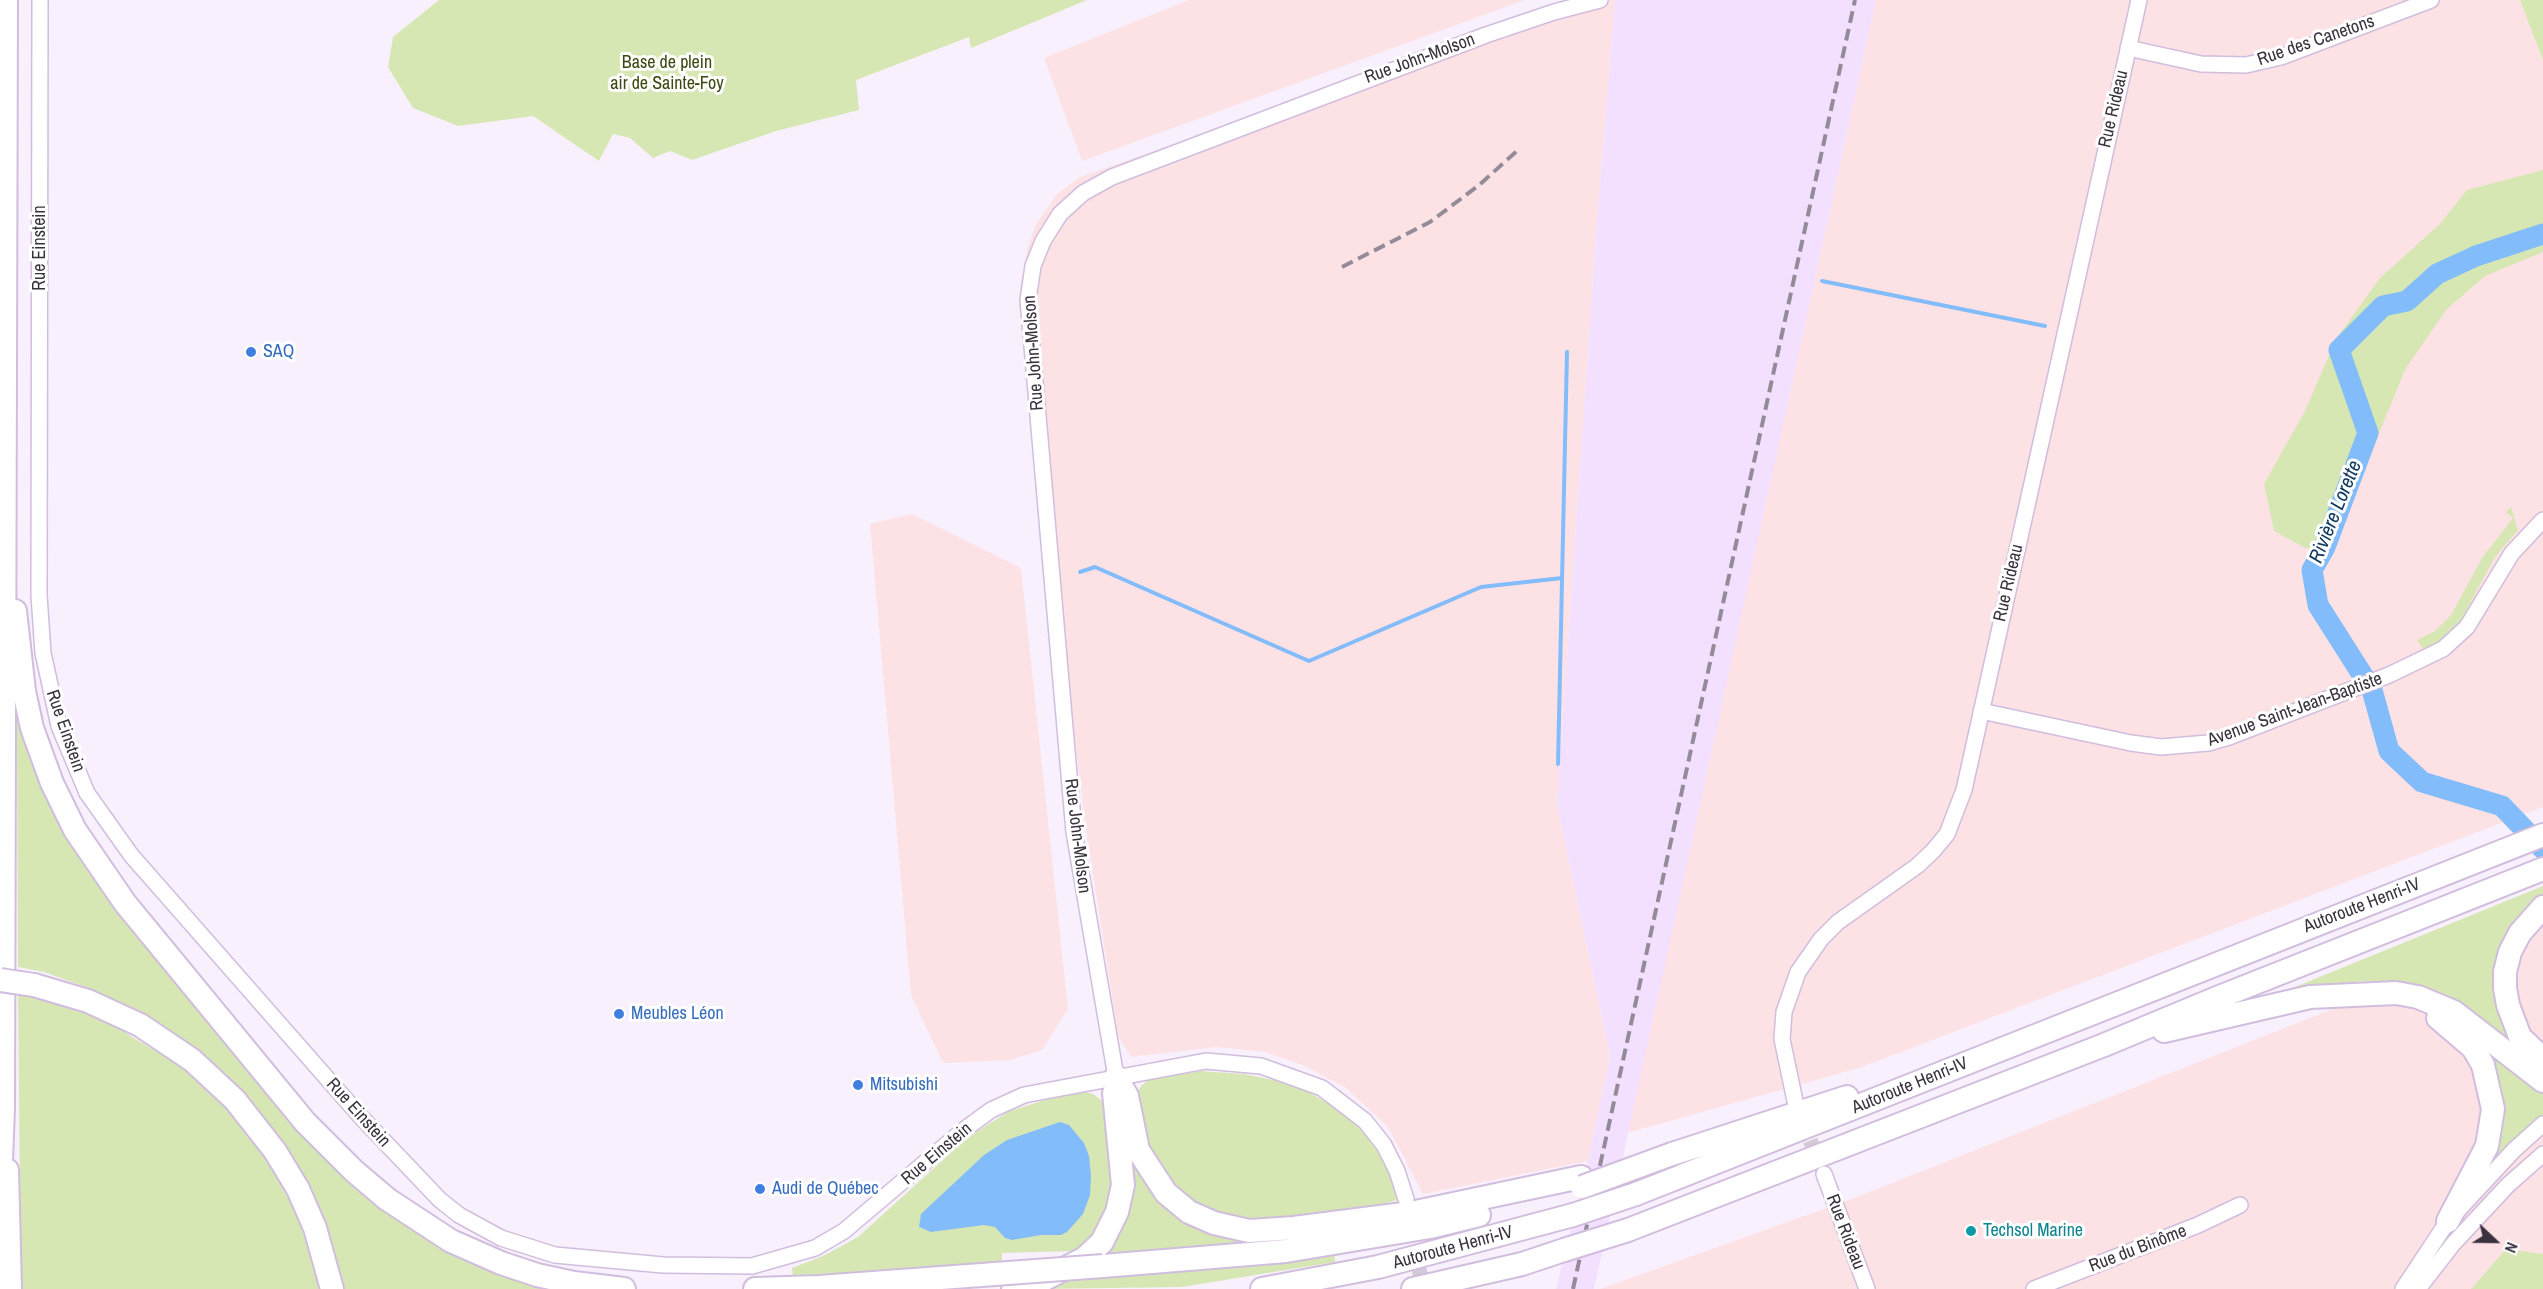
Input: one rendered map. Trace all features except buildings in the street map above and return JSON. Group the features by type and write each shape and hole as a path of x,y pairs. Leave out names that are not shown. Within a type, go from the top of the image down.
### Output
{"highway":[{"path":"0,1188 3,1108 6,0"},
{"path":"3,502 23,681 38,746 75,830 125,903 288,1104 337,1155 387,1199 451,1241 501,1263 555,1280 624,1289"},
{"name":"Autoroute Henri-IV","path":"1263,1289 1378,1267 1572,1215 1636,1194 2543,835"},
{"name":"Autoroute Henri-IV","path":"1413,1289 1522,1264 1628,1230 2104,1045 2228,993 2541,870"},
{"path":"2543,907 2520,933 2505,972 2508,1005 2520,1037 2543,1059"},
{"path":"0,980 34,985 88,1001 140,1025 184,1054 221,1087 249,1116 287,1170 307,1209 330,1279"},
{"path":"2360,993 2385,998 2431,1013 2451,1026 2473,1048 2483,1065 2493,1109 2489,1137 2481,1160 2448,1221"},
{"path":"2104,1045 2310,997 2396,993 2437,1004 2474,1026 2543,1081"},
{"path":"2514,1022 2543,1047"},
{"path":"755,1289 819,1287 1246,1256 1345,1242 1453,1221 1991,1052"},
{"path":"1116,1077 1127,1096 1138,1150 1166,1193 1189,1212 1214,1223 1249,1231 1294,1228 1411,1213 1581,1182"},
{"path":"1013,1289 1041,1281 1085,1258 1102,1242 1117,1212 1123,1185 1113,1099 1116,1077"},
{"path":"3,1108 10,1200 10,1289"},
{"path":"1463,1289 1522,1264"}],"street":[{"name":"Rue Einstein","path":"40,0 39,595 43,653 59,726 87,793 124,846 401,1161 440,1200 459,1215 501,1238 555,1255 604,1261 752,1266 815,1248 844,1231 961,1132 992,1110 1024,1095 1206,1061 1237,1061 1291,1074 1322,1088 1365,1121 1384,1145 1397,1171 1406,1199"},
{"name":"Rue John-Molson","path":"1116,1077 1074,832 1028,300 1033,266 1043,241 1060,214 1083,193 1112,177 1464,44 1554,12 1600,0"},
{"name":"Rue Rideau","path":"1795,1101 1782,1039 1784,1012 1798,972 1821,939 1838,922 1917,866 1947,834 1964,790 2139,0"},
{"name":"Rue des Canetons","path":"2128,48 2201,64 2246,64 2281,57 2431,0"},
{"name":"Avenue Saint-Jean-Baptiste","path":"1981,711 2130,744 2186,746 2229,738 2389,675 2443,649 2456,639 2479,610 2512,553 2543,520"},
{"path":"2403,1289 2448,1221 2514,1150 2543,1124"},
{"path":"2418,1289 2453,1244 2508,1185 2543,1154"},
{"name":"Rue Rideau","path":"1824,1174 1867,1289"},
{"name":"Rue du Binôme","path":"2034,1289 2198,1225 2240,1205"}],"shaded area":[{"path":"1189,0 1525,0 1082,161 1044,58"},
{"path":"1588,0 1615,0 1597,221 1557,804 1610,1056 1588,1161 1423,1194 1388,1127 1346,1088 1303,1065 1265,1052 1216,1047 1131,1057 1118,1036 1085,822 1020,288 1027,250 1036,224 1057,194 1080,177"},
{"path":"1615,0 1876,0 1594,1289 1556,1289 1588,1161 1610,1056 1557,804 1597,221"},
{"path":"1876,0 2543,0 2543,807 1859,1068 1627,1133"},
{"path":"912,514 1021,568 1068,1009 1042,1050 1010,1060 943,1063 911,995 870,524"},
{"path":"2543,926 2543,1289 1600,1289 1849,1200"}],"green space":[{"name":"Base de plein air de Sainte-Foy","path":"439,0 1087,0 971,48 969,37 856,80 859,110 776,131 692,160 670,151 653,158 630,138 613,134 599,161 533,116 458,126 413,108 388,67 393,37"},
{"path":"2520,0 2543,0 2543,60"},
{"path":"2543,170 2543,252 2485,276 2447,309 2406,368 2331,548 2305,548 2274,531 2264,484 2305,411 2336,339 2380,278 2439,225 2467,190"},
{"path":"2511,507 2518,530 2495,557 2461,620 2446,637 2424,650 2417,640 2435,631 2451,615 2482,558 2513,518 2506,512"},
{"path":"22,714 40,777 374,1202 559,1289 342,1289 328,1234 288,1151 256,1108 223,1073 191,1046 150,1018 94,990 44,972 18,967 17,715"},
{"path":"2543,886 2543,897 2522,913 2507,937 2515,1049 2422,989 2391,982 2364,981 2290,989"},
{"path":"18,995 40,998 106,1021 185,1069 220,1101 252,1138 280,1182 298,1218 321,1289 21,1289"},
{"path":"2487,1047 2543,1092 2543,1117 2494,1162 2489,1157"},
{"path":"1201,1071 1244,1074 1278,1081 1305,1090 1334,1107 1365,1133 1379,1153 1389,1170 1397,1200 1350,1213 1291,1223 1228,1220 1188,1203 1149,1158 1136,1095 1148,1080"},
{"path":"1077,1090 1093,1094 1101,1100 1106,1109 1114,1189 1099,1230 1084,1247 1075,1251 1002,1253 1002,1266 793,1278 792,1268 823,1256 858,1237 965,1140 990,1123 1010,1111"},
{"path":"1136,1161 1163,1201 1316,1239 1094,1258 1128,1164"},
{"path":"2506,1249 2543,1254 2543,1289 2471,1289"},
{"path":"1334,1253 1335,1262 1182,1287 1039,1289 1066,1278 1184,1272"}],"water":[{"path":"1060,1122 1069,1125 1084,1143 1089,1156 1091,1176 1090,1195 1083,1214 1067,1232 1061,1235 1041,1235 1012,1240 1005,1238 995,1227 984,1225 931,1232 919,1227 921,1214 984,1155 1007,1140"}],"waterway":[{"name":"Rivière Lorette","path":"2543,234 2476,256 2437,274 2407,301 2383,306 2339,350 2368,433 2325,547 2312,570 2318,605 2372,690 2389,751 2422,782 2502,806 2543,849"},
{"path":"1822,281 2045,326"},
{"path":"1558,764 1567,352"},
{"path":"1080,572 1095,567 1309,661 1481,587 1562,578"}],"tunnel":[{"path":"1802,1119 1819,1163"},
{"path":"1410,1222 1423,1289"}],"railway":[{"path":"1573,1289 1855,0"},
{"path":"1342,267 1430,222 1478,186 1517,151"}],"place":[{"name":"SAQ","path":"251,352"},
{"name":"Meubles Léon","path":"619,1014"},
{"name":"Mitsubishi","path":"858,1085"},
{"name":"Audi de Québec","path":"760,1189"},
{"name":"Techsol Marine","path":"1971,1231"}]}
